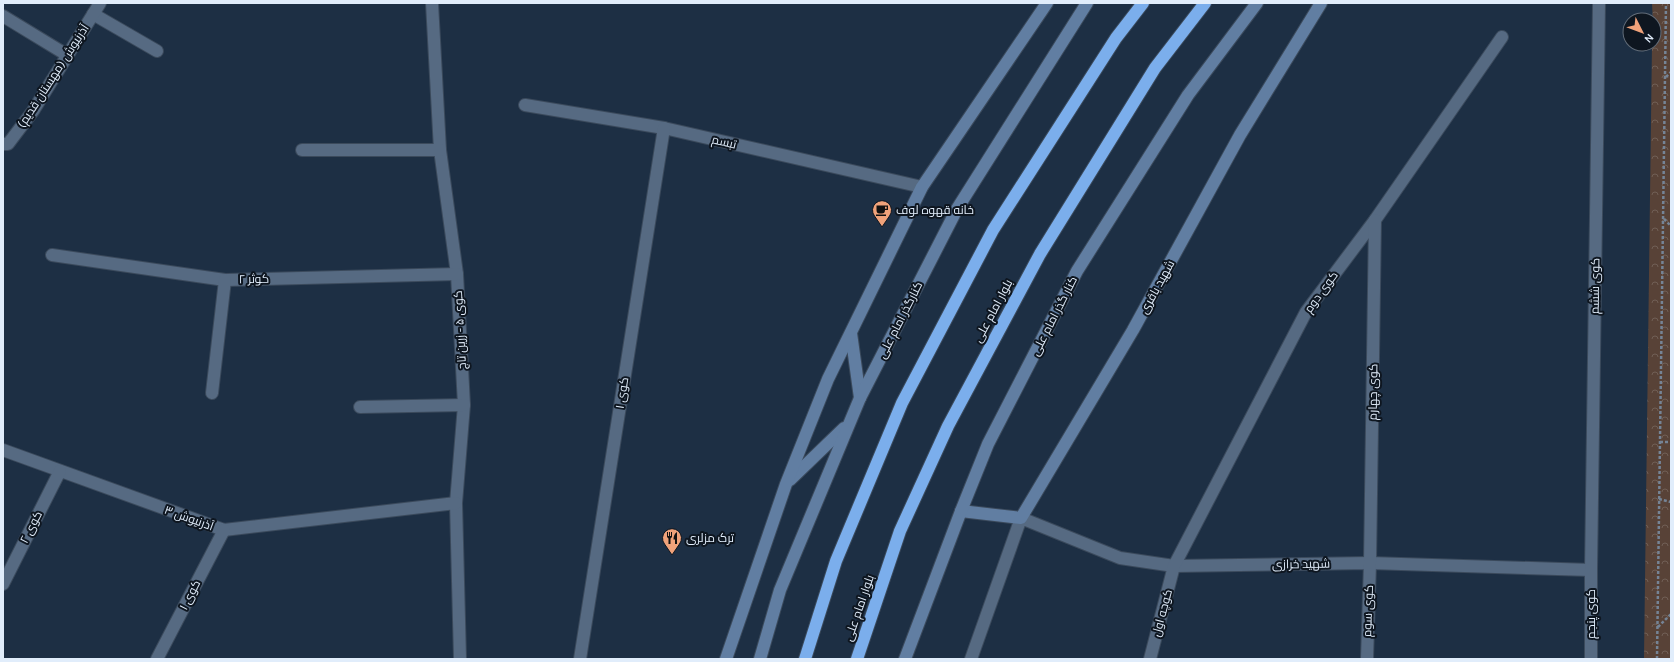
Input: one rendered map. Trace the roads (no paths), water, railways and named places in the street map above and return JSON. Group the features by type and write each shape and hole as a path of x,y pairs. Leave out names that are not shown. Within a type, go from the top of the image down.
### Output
{"highway":[{"path":"805,659 836,561 902,403 993,230 1116,38 1143,3"},
{"name":"بلوار امام علی","path":"856,659 900,531 955,412 1040,254 1155,68 1205,3"}],"main road":[{"path":"726,659 786,484 828,380 922,187 1047,3"},
{"name":"کنارگذر امام علی","path":"760,659 780,590 860,398 957,209 1086,3"},
{"name":"کنار گذر امام علی","path":"904,659 988,444 1077,271 1188,94 1257,3"},
{"name":"شهید باقری","path":"1021,518 1133,330 1240,135 1321,3"},
{"path":"851,333 860,398"},
{"path":"786,484 848,424"},
{"path":"961,511 1021,518"}],"street":[{"name":"آذرنیوش (مهستان قدیم)","path":"3,144 8,144 33,111 100,3"},
{"name":"کوی ۵ - زرین تاج","path":"432,3 440,150 458,274 464,405 456,503 460,659"},
{"name":"کوی ششم","path":"1590,570 1599,3"},
{"path":"93,14 157,51"},
{"path":"3,16 67,56"},
{"name":"کوی دوم","path":"1174,566 1306,312 1375,220 1502,37"},
{"name":"تبسم","path":"525,105 664,128 922,187"},
{"name":"کوی ۱","path":"580,659 664,128"},
{"path":"302,150 440,150"},
{"name":"کوی چهارم","path":"1370,563 1375,220"},
{"name":"کوثر ۲","path":"52,255 225,280 458,274"},
{"path":"212,393 225,280"},
{"path":"360,407 464,405"},
{"name":"آذرنیوش ۳","path":"3,450 224,530 456,503"},
{"name":"کوی ۲","path":"3,584 60,471"},
{"path":"971,659 1021,518"},
{"name":"شهید خرازی","path":"1021,518 1120,558 1174,566 1370,563 1590,570"},
{"name":"کوی ۱","path":"157,659 224,530"},
{"name":"کوی سوم","path":"1367,659 1370,563"},
{"name":"کوچه اول","path":"1150,659 1174,566"},
{"name":"کوی پنجم","path":"1590,570 1591,659"}],"place":[{"name":"خانه قهوه لوف","path":"882,227"},
{"name":"ترک مزلری","path":"672,555"}]}
